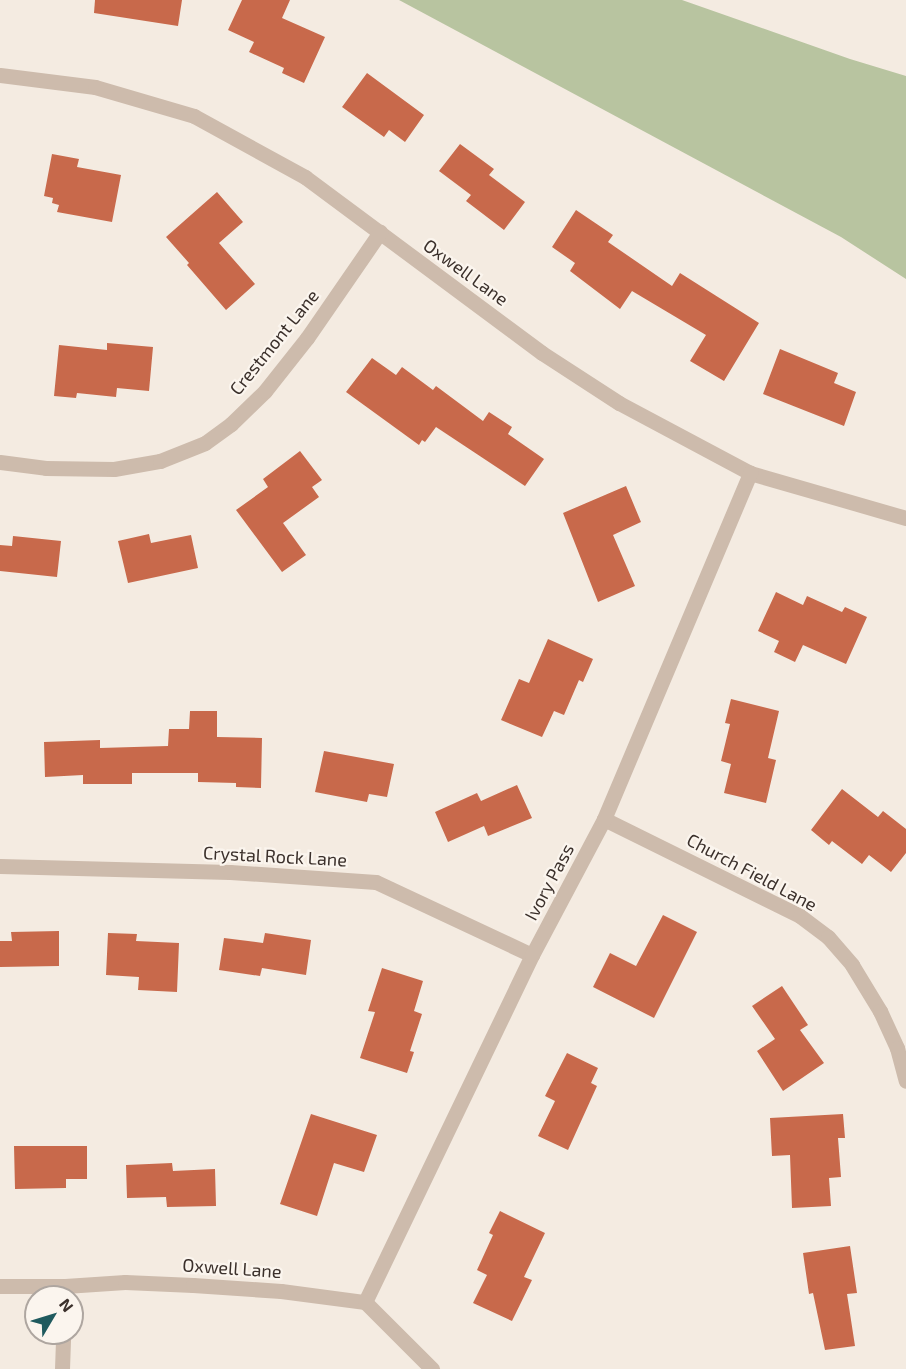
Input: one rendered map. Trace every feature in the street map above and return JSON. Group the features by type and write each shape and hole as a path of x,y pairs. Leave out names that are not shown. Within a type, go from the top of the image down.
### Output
{"street":[{"name":"Oxwell Lane","path":"0,75 95,87 194,116 305,177 542,353 619,403 750,473 906,518"},
{"name":"Crestmont Lane","path":"0,462 46,468 114,469 160,461 205,443 231,424 265,390 308,338 380,232"},
{"name":"Ivory Pass","path":"365,1302 532,955 604,819 750,473"},
{"name":"Church Field Lane","path":"604,819 800,916 828,937 852,965 880,1011 897,1048 906,1080"},
{"name":"Crystal Rock Lane","path":"0,866 230,872 376,882 532,955"},
{"name":"Oxwell Lane","path":"84,1289 125,1282 193,1284 281,1291 365,1302"},
{"name":"Oxwell Lane","path":"0,1286 24,1288"},
{"path":"365,1302 432,1369"},
{"path":"62,1369 63,1345"}],"green space":[{"path":"399,0 682,0 850,59 906,76 906,279 841,237"}],"building":[{"path":"95,0 182,0 178,26 94,13"},
{"path":"242,0 290,0 282,18 325,37 304,83 282,73 284,68 249,52 254,42 228,30"},
{"path":"367,73 424,115 405,142 389,130 384,137 342,107"},
{"path":"460,144 494,169 489,175 525,202 504,230 466,201 471,195 439,171"},
{"path":"52,154 79,159 77,167 121,175 112,222 57,212 59,205 52,203 53,198 44,196"},
{"path":"217,192 243,222 219,243 255,284 226,310 166,237"},
{"path":"576,210 613,235 608,242 672,286 680,273 759,323 724,381 690,361 706,335 632,291 620,309 570,271 575,263 552,247"},
{"path":"107,343 153,347 149,391 117,388 116,397 77,393 76,398 54,396 59,345 107,350"},
{"path":"780,349 838,373 834,383 856,392 844,426 763,394"},
{"path":"372,358 396,375 402,367 433,390 436,386 483,421 489,412 512,427 508,434 544,459 525,486 436,427 425,442 422,440 419,445 346,392"},
{"path":"300,451 322,480 312,487 319,497 283,523 306,555 282,572 236,510 268,487 263,479"},
{"path":"626,486 641,522 613,535 635,586 598,602 563,513"},
{"path":"149,534 151,543 191,535 198,568 128,583 118,541"},
{"path":"13,536 61,541 57,577 0,571 0,545 12,546"},
{"path":"776,592 803,605 807,596 842,612 845,607 867,617 846,664 803,645 795,662 774,652 779,641 758,631"},
{"path":"548,639 593,659 583,682 579,680 564,715 554,711 542,737 501,720 519,679 529,683"},
{"path":"731,699 779,711 768,758 776,760 766,803 724,793 731,764 721,761 730,724 725,723"},
{"path":"190,711 217,711 217,737 262,738 261,788 236,787 236,783 198,782 198,773 132,773 132,784 83,784 83,775 45,777 44,742 100,740 100,748 168,746 169,729 189,729"},
{"path":"324,751 394,764 387,797 369,794 367,802 315,792"},
{"path":"517,785 532,818 488,836 484,826 448,842 435,812 477,793 481,801"},
{"path":"842,789 878,817 883,811 906,829 906,853 891,872 869,855 862,864 832,841 829,845 811,830"},
{"path":"663,915 697,932 654,1018 593,987 610,953 636,966"},
{"path":"59,931 59,966 0,967 0,941 12,941 11,932"},
{"path":"108,933 137,934 136,941 179,943 177,992 138,990 139,977 106,975"},
{"path":"265,933 311,940 306,975 262,968 260,976 219,970 224,938 263,943"},
{"path":"382,968 423,981 414,1011 422,1014 410,1051 414,1052 407,1073 360,1058 375,1012 368,1011"},
{"path":"782,986 808,1025 800,1030 824,1063 783,1091 757,1051 775,1039 752,1006"},
{"path":"567,1053 598,1068 591,1083 597,1086 568,1150 538,1136 555,1101 545,1096"},
{"path":"311,1114 377,1135 364,1172 334,1163 317,1216 280,1204"},
{"path":"843,1114 845,1138 838,1138 841,1177 829,1178 831,1206 792,1208 790,1155 772,1156 770,1118"},
{"path":"14,1146 87,1146 87,1179 66,1179 66,1188 15,1189"},
{"path":"172,1163 173,1171 215,1169 216,1206 167,1207 166,1197 127,1198 126,1165"},
{"path":"500,1211 545,1233 524,1277 532,1280 512,1321 473,1303 487,1275 477,1270 493,1235 489,1233"},
{"path":"850,1246 857,1293 847,1294 855,1346 825,1350 813,1293 809,1294 803,1253"}]}
